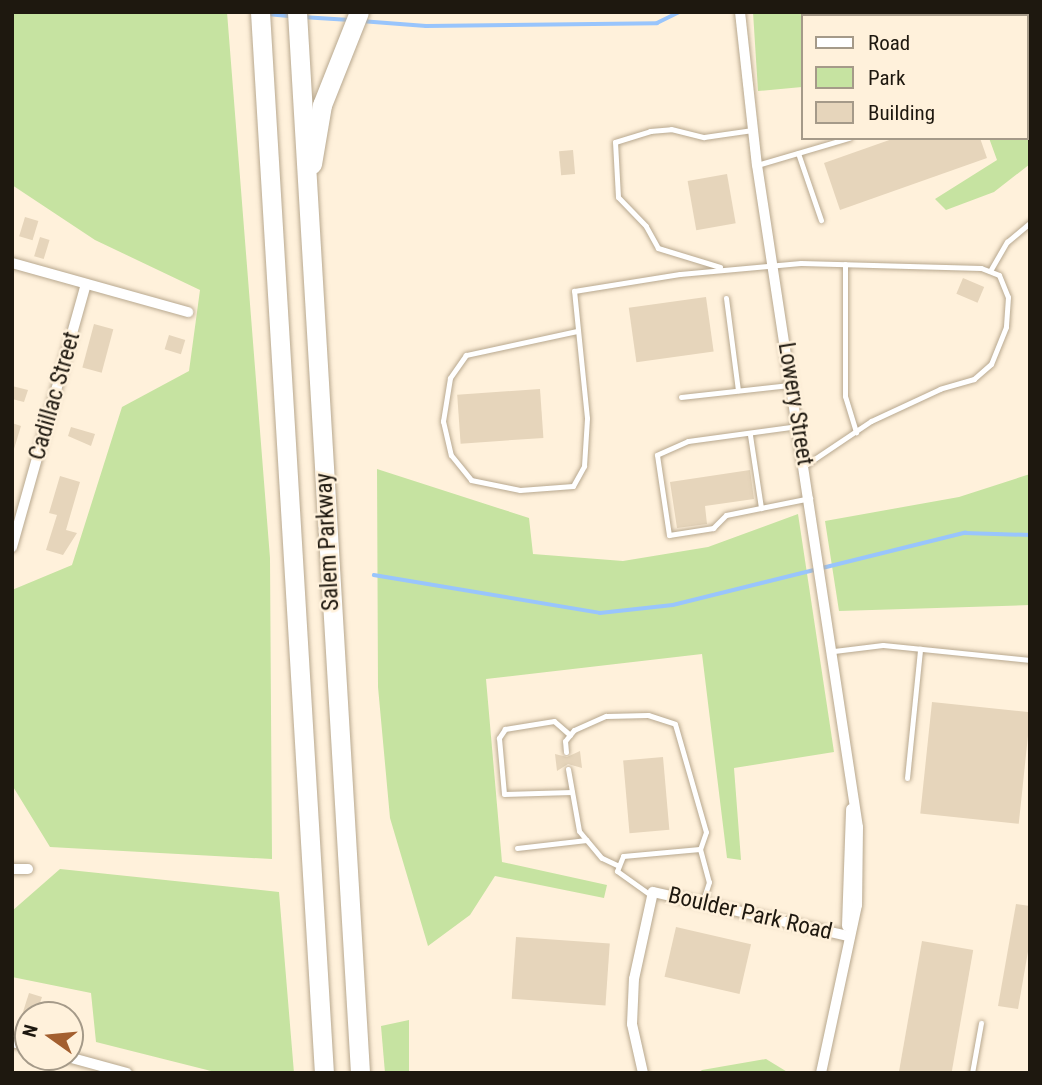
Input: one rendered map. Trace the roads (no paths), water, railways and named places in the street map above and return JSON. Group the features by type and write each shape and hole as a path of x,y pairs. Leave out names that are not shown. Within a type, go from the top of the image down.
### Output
{"highway":[{"name":"Salem Parkway","path":"260,12 324,1073"},
{"name":"Salem Parkway","path":"297,12 360,1073"},
{"path":"308,217 317,124 359,12"}],"street":[{"name":"Lowery Street","path":"740,12 757,165 834,651 853,796 848,936 821,1073"},
{"path":"12,263 188,312"},
{"name":"Cadillac Street","path":"13,547 86,284"},
{"path":"12,869 28,869"},
{"path":"643,1073 632,1024 634,979 653,894"},
{"name":"Boulder Park Road","path":"653,894 848,936"},
{"path":"84,1061 127,1073"}],"lane":[{"path":"724,269 658,248 646,226 618,197 615,142 650,131 671,129 704,137 752,130"},
{"path":"757,165 831,141"},
{"path":"798,153 821,220"},
{"path":"990,271 1007,242 1030,223"},
{"path":"578,331 466,355 450,378 443,421 451,455 471,480 520,490 573,486 584,466 587,418 578,331 573,291 753,265 773,269 801,263 990,271 999,275 1008,296 1006,327 991,364 974,379 940,389 856,432 804,467"},
{"path":"845,264 845,396 856,432"},
{"path":"726,298 738,390"},
{"path":"681,397 792,384"},
{"path":"798,426 750,435 688,440 657,455 669,535 713,528 726,515 810,498"},
{"path":"750,435 761,508"},
{"path":"834,651 883,645 1030,660"},
{"path":"907,778 920,649"},
{"path":"566,752 570,735 606,716 648,715 675,724 706,832 700,849 709,882 702,903"},
{"path":"570,735 554,721 505,729 499,738 504,794 572,792"},
{"path":"568,769 579,831 602,858 617,865 627,880 653,894"},
{"path":"517,848 587,840"},
{"path":"617,865 632,853 700,849"},
{"path":"972,1073 981,1024"}],"waterway":[{"path":"361,21 426,26 657,23 680,12"},
{"path":"267,14 291,16"},
{"path":"302,17 350,20"},
{"path":"374,575 600,613 673,605 965,533 1030,535"}]}
